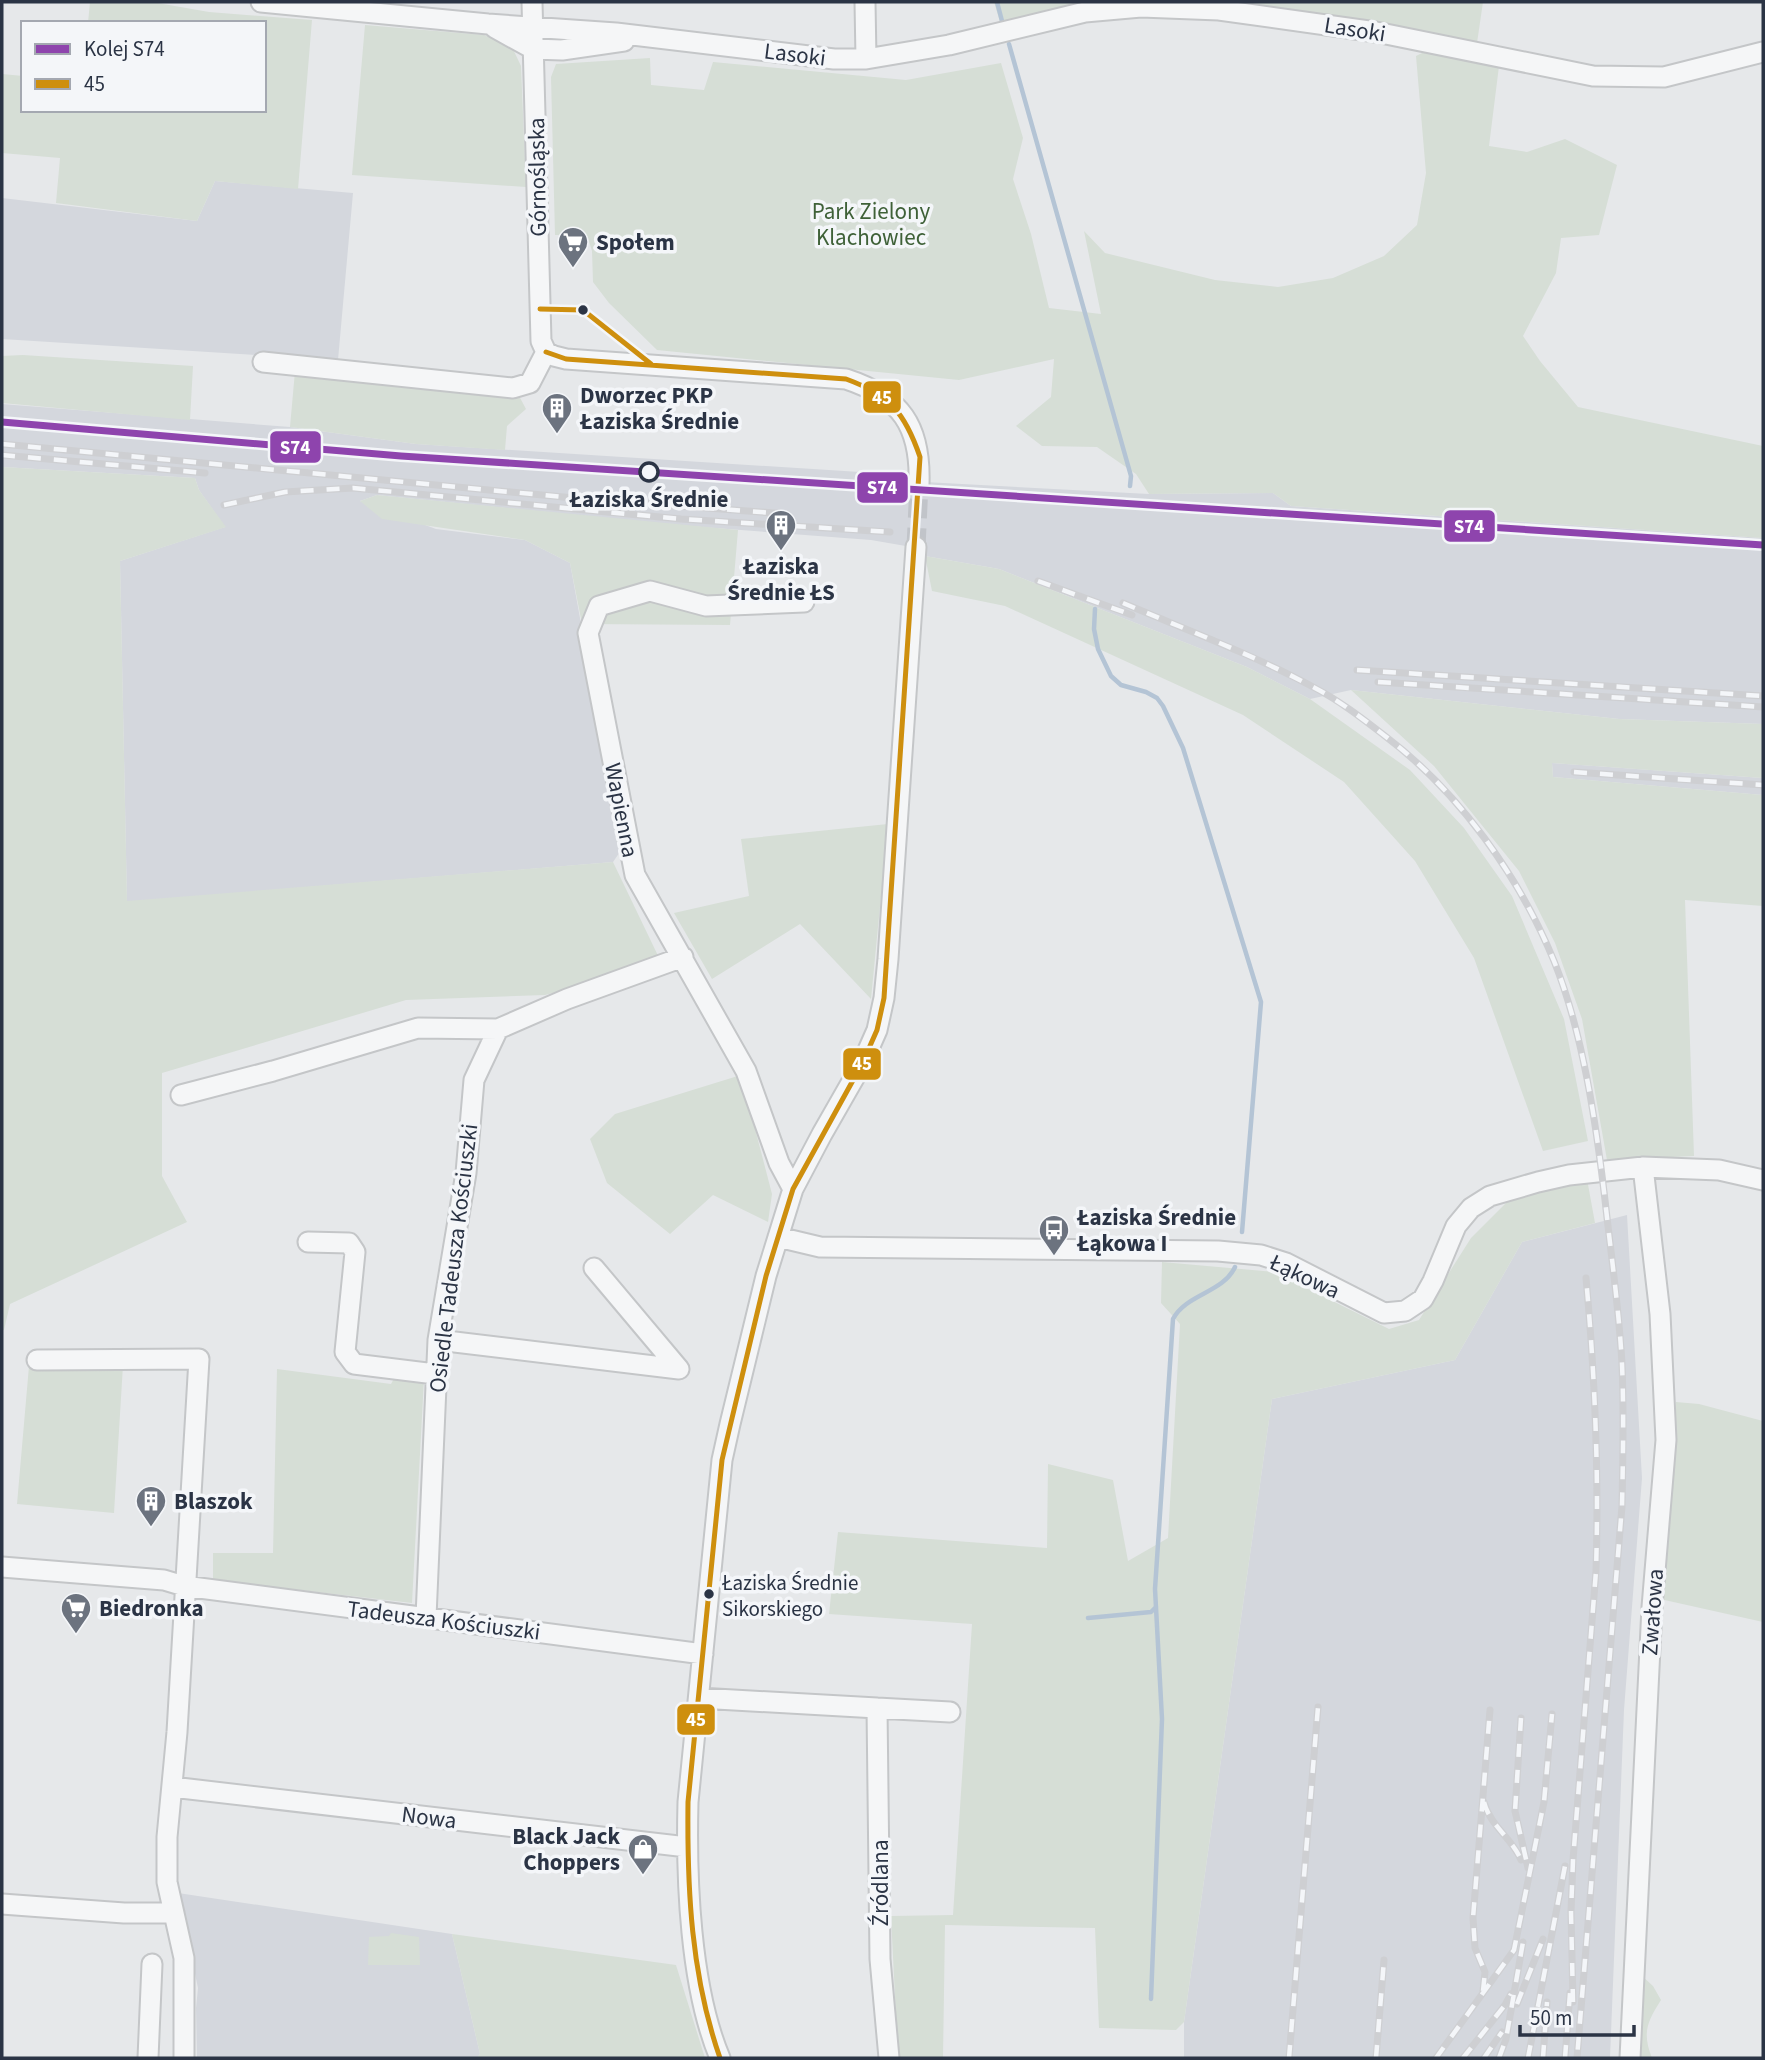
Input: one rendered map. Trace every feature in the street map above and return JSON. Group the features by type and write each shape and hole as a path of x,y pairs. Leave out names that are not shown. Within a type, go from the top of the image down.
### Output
{"street":[{"path":"261,2 652,37"},
{"name":"Górnośląska","path":"532,2 541,341 546,352"},
{"path":"865,2 866,59"},
{"name":"Lasoki","path":"652,37 700,41 801,56 866,59 949,45 1085,12 1141,7 1219,10 1376,32 1603,77 1664,77 1763,52"},
{"path":"488,24 533,49 586,48 652,37"},
{"path":"263,362 513,388 530,383 546,352 566,359 846,379 867,386 889,399 912,429 920,457 919,484"},
{"path":"720,2058 702,1998 692,1928 687,1847 688,1802 722,1460 766,1276 793,1189 862,1064 877,1030 884,998 916,547"},
{"name":"Wapienna","path":"793,1189 779,1163 746,1071 635,875 587,632 599,606 650,591 706,606 804,602"},
{"path":"181,1095 418,1028 498,1029 567,999 683,957"},
{"name":"Osiedle Tadeusza Kościuszki","path":"426,1617 438,1340 466,1173 474,1080 498,1029"},
{"name":"Łąkowa","path":"778,1237 820,1247 1218,1251 1261,1255 1286,1263 1384,1313 1405,1311 1423,1299 1456,1226 1471,1208 1490,1196 1569,1175 1643,1167 1719,1170 1763,1180"},
{"name":"Zwałowa","path":"1630,2058 1652,1607 1666,1440 1660,1314 1643,1167"},
{"path":"308,1242 349,1243 355,1252 345,1352 354,1364 435,1374"},
{"path":"438,1340 679,1369 594,1268"},
{"path":"37,1360 199,1359 177,1731 167,1837 167,1882 184,1958 184,2058"},
{"path":"2,1567 164,1580 184,1586"},
{"name":"Tadeusza Kościuszki","path":"184,1586 703,1654"},
{"path":"699,1698 950,1712"},
{"name":"Źródlana","path":"877,1708 880,1959 889,2058"},
{"name":"Nowa","path":"172,1787 687,1847"},
{"path":"2,1904 129,1913 174,1913"},
{"path":"148,2058 152,1964"}],"shaded area":[{"path":"215,181 353,193 338,360 2,339 2,198 197,221"},
{"path":"2,404 290,427 416,444 907,475 906,481 1149,494 1273,493 1291,506 1763,538 1763,724 1619,719 1351,690 1310,699 1247,667 999,569 925,556 923,549 871,540 675,525 377,495 360,501 436,529 525,540 570,563 622,849 613,862 127,902 120,561 225,527 199,490 195,478 2,467"},
{"path":"1552,763 1763,778 1763,795 1553,777"},
{"path":"1627,1215 1642,1478 1624,1710 1610,2058 1184,2058 1184,2022 1272,1399 1455,1360 1522,1242"},
{"path":"178,1893 452,1934 480,2054 477,2058 197,2058 198,1988"}],"green space":[{"path":"90,2 152,2 209,12 312,20 298,189 215,181 197,221 56,203 60,158 2,153 2,74 21,76 21,112 266,112 266,21 88,21"},
{"path":"994,2 1483,2 1477,43 1346,18 1215,5 1001,25"},
{"path":"365,25 484,35 512,47 521,66 526,187 352,175"},
{"name":"Park Zielony Klachowiec","path":"1424,52 1499,66 1489,146 1527,152 1565,139 1617,165 1599,235 1561,238 1556,273 1523,336 1578,407 1763,446 1763,538 1291,506 1273,493 1149,494 1136,474 1097,447 1042,446 1016,426 1051,397 1054,359 959,380 657,350 609,303 593,282 592,251 587,235 555,235 551,77 556,64 650,58 651,85 704,90 713,62 906,80 1001,63 1023,138 1013,179 1031,234 1049,308 1101,314 1084,231 1105,253 1215,280 1278,287 1333,278 1384,256 1417,225 1426,173 1416,56"},
{"path":"2,356 193,366 190,420 2,403"},
{"path":"295,371 518,394 526,409 507,426 505,450 416,444 290,427"},
{"path":"2,467 195,478 199,490 226,527 120,561 127,901 613,862 662,964 545,995 406,1000 162,1073 162,1176 187,1222 10,1304 4,1330 2,1330"},
{"path":"377,495 738,530 730,625 582,624 570,563 525,540 382,519 360,501"},
{"path":"925,556 999,569 1247,667 1310,699 1410,770 1464,828 1512,896 1564,1019 1588,1141 1543,1151 1474,958 1415,861 1344,782 1243,715 1005,606 932,591"},
{"path":"1351,690 1619,719 1763,724 1763,778 1552,763 1553,777 1763,795 1763,906 1685,900 1694,1156 1607,1160 1582,1019 1555,943 1519,871 1434,766"},
{"path":"888,824 871,999 800,924 712,979 674,913 749,896 741,839"},
{"path":"741,1075 772,1194 768,1222 713,1195 670,1234 607,1183 590,1139 615,1114"},
{"path":"1587,1179 1595,1223 1522,1242 1455,1360 1272,1399 1184,2022 1176,2030 1099,2028 1095,1928 945,1925 943,2058 898,2058 891,1916 953,1915 972,1624 829,1614 838,1532 1047,1548 1048,1464 1113,1480 1128,1561 1168,1538 1180,1324 1161,1303 1162,1262 1274,1272 1389,1329 1419,1320 1471,1238 1509,1200"},
{"path":"123,1365 114,1513 17,1504 29,1366"},
{"path":"277,1369 391,1384 397,1373 424,1379 412,1603 213,1580 213,1553 273,1553"},
{"path":"1676,1402 1699,1404 1763,1421 1763,1622 1660,1599"},
{"path":"391,1933 419,1937 420,1965 368,1965 369,1937 389,1936"},
{"path":"452,1934 676,1965 705,2058 477,2058 480,2054"},
{"path":"1641,1975 1653,1986 1661,2000 1652,2015 1647,2034 1652,2058 1637,2058"}],"waterway":[{"path":"997,2 1002,21"},
{"path":"1009,44 1131,476 1130,486"},
{"path":"1095,609 1094,629 1098,649 1111,676 1121,685 1157,698 1183,748 1261,1002 1242,1232"},
{"path":"1151,1999 1162,1719 1155,1589 1173,1319 1186,1304 1222,1283 1235,1267"},
{"path":"1088,1618 1151,1612 1156,1607"}],"tunnel":[{"path":"916,547 919,484"}],"railway":[{"path":"2,444 574,498 787,514"},
{"path":"2,455 205,473"},
{"path":"224,505 285,492 353,488 681,519 890,532"},
{"path":"1038,581 1132,615"},
{"path":"1123,603 1244,654 1315,688 1351,710 1412,758 1462,809 1505,867 1540,929 1564,989 1581,1048 1597,1140 1617,1302 1623,1399 1622,1506 1577,2058"},
{"path":"1357,670 1763,696"},
{"path":"1378,682 1763,707"},
{"path":"1574,772 1763,785"},
{"path":"1573,2002 1573,1860 1597,1534 1596,1425 1586,1278"},
{"path":"1289,2058 1318,1707"},
{"path":"1483,1991 1485,1972 1475,1948 1473,1918 1490,1710"},
{"path":"1436,2058 1514,1950 1544,1802 1552,1714"},
{"path":"1521,1718 1515,1811 1528,1868"},
{"path":"1484,1802 1491,1818 1521,1860"},
{"path":"1528,2058 1565,1866"},
{"path":"1517,2004 1543,1939"},
{"path":"1499,2058 1506,2039 1523,1942"},
{"path":"1376,2058 1384,1960"},
{"path":"1565,2058 1570,1993"},
{"path":"1463,2058 1511,1994"},
{"path":"1543,2058 1547,2002"},
{"path":"1484,2058 1502,2032"}],"rail line":[{"name":"S74","path":"2,422 401,456 1763,545"}],"transit line":[{"name":"45","path":"540,309 583,310 651,364"},
{"name":"45","path":"546,352 566,359 846,379 874,392 894,408 908,428 920,457 884,998 877,1030 862,1064 793,1189 766,1276 722,1460 688,1802 688,1867 693,1932 703,1995 720,2058"}],"place":[{"name":"Społem","path":"573,269"},
{"name":"Dworzec PKP Łaziska Średnie","path":"557,435"},
{"name":"Łaziska Średnie","path":"649,472"},
{"name":"Łaziska Średnie ŁS","path":"781,552"},
{"name":"Łaziska Średnie Łąkowa I","path":"1054,1257"},
{"name":"Blaszok","path":"151,1528"},
{"name":"Łaziska Średnie Sikorskiego","path":"709,1594"},
{"name":"Biedronka","path":"76,1635"},
{"name":"Black Jack Choppers","path":"643,1876"}]}
